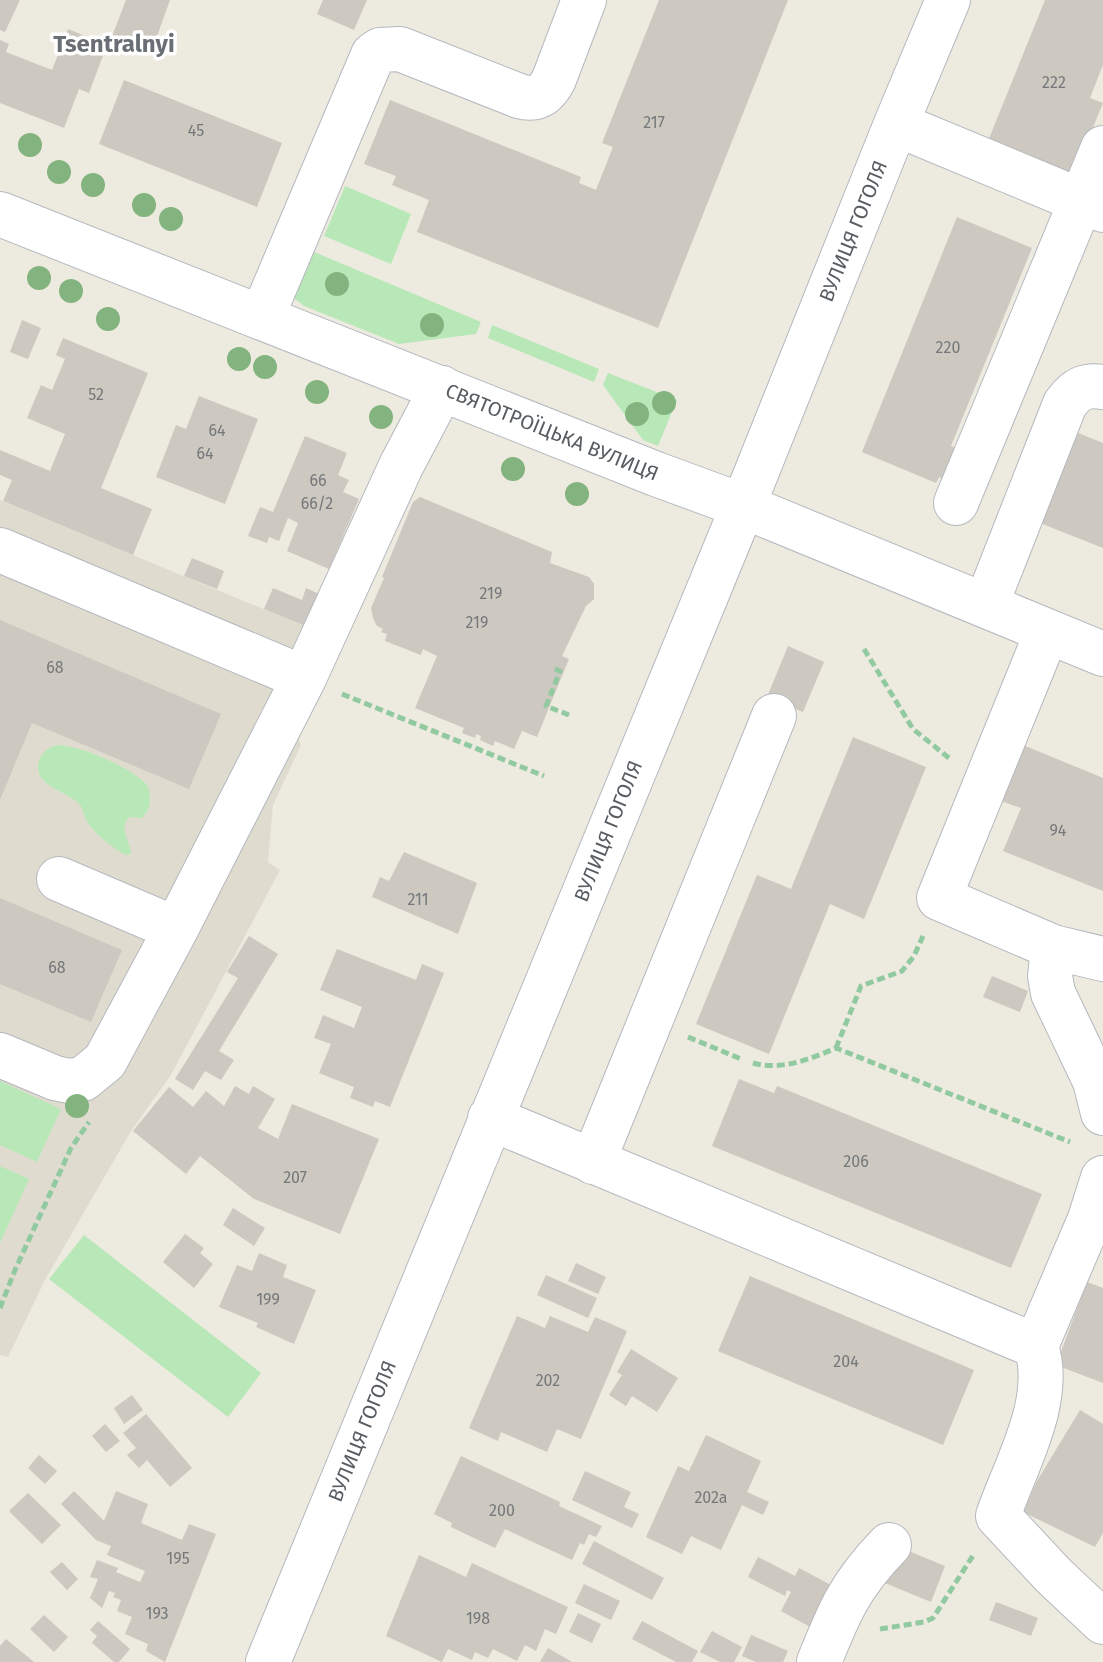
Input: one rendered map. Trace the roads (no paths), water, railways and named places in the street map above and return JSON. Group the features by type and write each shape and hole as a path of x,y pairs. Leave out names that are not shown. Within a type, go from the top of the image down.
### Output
{"street":[{"path":"262,317 373,55 380,50 400,49 519,96 529,99 540,97 549,90 554,79 584,0"},
{"name":"ВУЛИЦЯ ГОГОЛЯ","path":"268,1662 948,0"},
{"path":"896,124 1092,206"},
{"path":"956,503 1092,206 1103,148"},
{"name":"СВЯТОТРОЇЦЬКА ВУЛИЦЯ","path":"0,214 743,506 1103,654"},
{"path":"986,605 1065,404 1074,391 1089,385 1103,387"},
{"path":"0,1055 69,1081 83,1079 105,1061 304,678 401,466 442,388"},
{"path":"0,550 304,678"},
{"path":"1047,632 939,898 1053,947 1103,959"},
{"path":"593,1162 774,716"},
{"path":"59,879 176,929"},
{"path":"1053,947 1050,976 1053,993 1095,1081 1089,1129"},
{"path":"490,1118 1036,1346"},
{"path":"1103,1178 1090,1219 1036,1346 1042,1378 1040,1400 998,1516 1054,1576 1103,1622"},
{"path":"824,1649 855,1582 889,1545"}],"district":[{"name":"Tsentralnyi","path":"114,44"}]}
